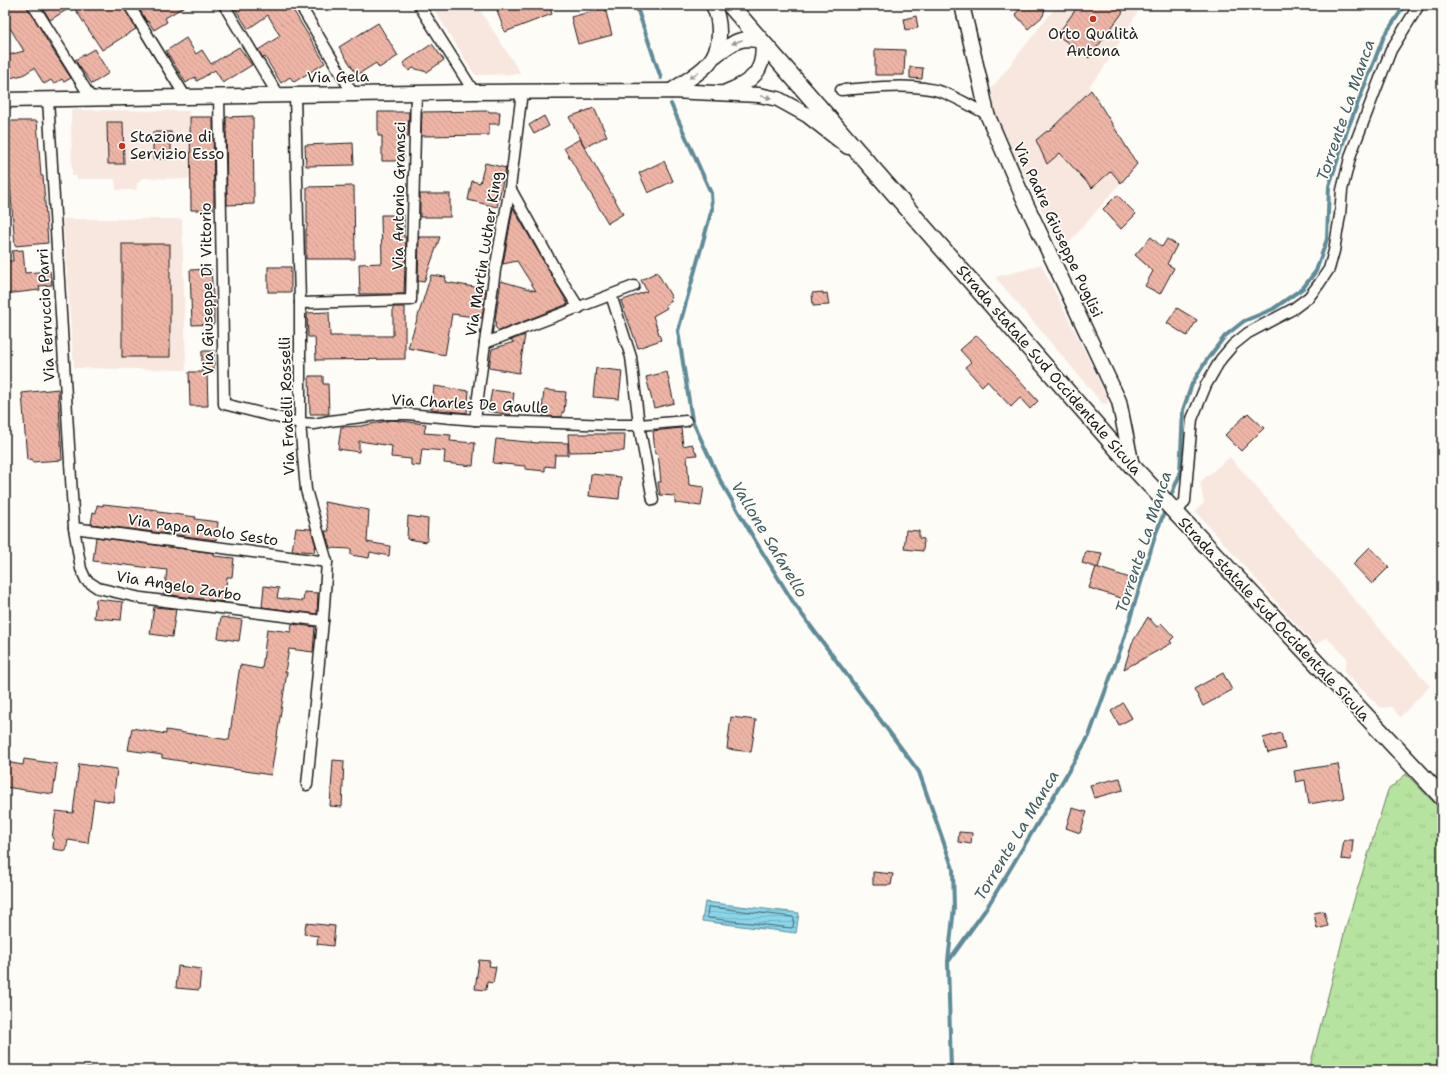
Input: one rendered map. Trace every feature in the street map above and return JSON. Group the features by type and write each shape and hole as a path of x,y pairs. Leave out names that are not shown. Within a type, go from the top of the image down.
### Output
{"main road":[{"path":"712,5 719,24 716,55"},
{"name":"Strada statale Sud Occidentale Sicula","path":"730,5 1132,466 1442,797"},
{"name":"Via Padre Giuseppe Puglisi","path":"962,5 982,90 986,114 1022,195 1119,401 1132,466"},
{"path":"671,91 704,68 716,55 729,45 749,38 762,41 763,52 761,65 753,77 743,85 723,93"},
{"name":"Via Gela","path":"5,100 219,95 474,92 671,91 759,95 778,99 807,116 863,158"}],"street":[{"path":"33,5 91,98"},
{"path":"129,5 185,96"},
{"path":"224,5 278,95"},
{"path":"300,5 353,94"},
{"path":"419,5 474,92"},
{"path":"1175,513 1186,501 1192,418 1206,385 1221,359 1233,345 1248,333 1293,309 1309,297 1329,268 1334,251 1340,215 1342,190 1351,154 1391,50 1419,5"},
{"path":"841,90 890,87 924,88 942,92 986,114"},
{"name":"Via Martin Luther King","path":"475,420 496,270 510,188 522,92"},
{"name":"Via Antonio Gramsci","path":"300,303 411,300 416,93"},
{"name":"Via Giuseppe Di Vittorio","path":"219,95 224,404 300,423"},
{"name":"Via Fratelli Rosselli","path":"294,95 300,303 300,423 306,490 327,562 323,621 307,785"},
{"name":"Via Ferruccio Parri","path":"48,99 74,528"},
{"path":"510,188 578,308"},
{"path":"485,343 634,286"},
{"path":"611,295 631,357 639,425 653,500"},
{"name":"Via Charles De Gaulle","path":"300,423 314,424 393,414 553,424 639,425 686,420"},
{"name":"Via Papa Paolo Sesto","path":"74,528 327,562"},
{"name":"Via Angelo Zarbo","path":"74,528 81,568 86,580 98,588 141,598 323,621"}],"shaded area":[{"path":"431,5 489,5 480,10 521,74 475,75"},
{"path":"1057,5 1142,5 1102,71 1089,86 1137,164 1061,252 1033,191 1013,153 1007,137 995,116 992,88"},
{"path":"71,110 189,111 191,179 141,178 140,182 137,183 136,190 116,190 115,179 77,179 77,176 72,176"},
{"path":"63,219 182,219 186,370 74,368"},
{"path":"1041,264 1108,398 1108,403 1106,404 1102,403 995,277 1028,269"},
{"path":"1230,457 1430,686 1400,717 1392,707 1381,708 1344,672 1347,658 1326,637 1315,645 1195,511 1204,503 1200,482"}],"green space":[{"path":"1406,774 1442,811 1442,1070 1309,1070 1346,926 1388,790"}],"water":[{"path":"705,902 799,913 796,933 702,921"}],"building":[{"path":"5,5 27,5 49,44 71,78 64,82 62,79 54,84 51,80 44,84 34,68 23,75 5,79 5,56 24,51 5,20"},
{"path":"41,5 123,5 136,29 102,50 73,6 50,20"},
{"path":"137,5 187,5 165,18 167,22 154,30 148,21 147,22"},
{"path":"233,5 290,5 325,63 294,82 290,77 281,83 265,57 263,58 258,50 280,36 268,15 248,29"},
{"path":"512,5 549,5 552,14 505,32 497,11"},
{"path":"1025,5 1046,5 1043,16 1028,29 1015,14"},
{"path":"1079,5 1114,5 1123,12 1089,58 1057,35"},
{"path":"605,8 612,35 578,44 571,17"},
{"path":"916,16 918,28 906,30 904,19"},
{"path":"378,23 398,56 379,68 376,63 357,75 339,47"},
{"path":"186,38 196,54 202,50 211,64 239,47 252,65 223,83 215,70 197,81 195,77 186,83 166,51"},
{"path":"432,44 444,60 427,72 413,68 409,71 403,63"},
{"path":"94,49 109,73 92,84 75,60"},
{"path":"875,49 905,50 904,75 875,75"},
{"path":"910,67 923,68 922,79 910,78"},
{"path":"1091,90 1137,164 1121,183 1111,171 1092,188 1060,153 1047,164 1036,140 1047,131 1048,132"},
{"path":"594,108 607,136 585,147 569,117"},
{"path":"378,112 409,112 408,137 404,137 404,161 382,161 382,136 378,136"},
{"path":"422,112 500,112 499,124 489,124 489,135 421,136"},
{"path":"253,116 254,204 227,205 226,117"},
{"path":"544,116 549,126 534,134 529,125"},
{"path":"190,117 213,117 213,210 191,210"},
{"path":"5,121 37,121 48,243 15,246"},
{"path":"107,122 123,122 124,164 108,164"},
{"path":"153,132 171,132 171,159 153,159"},
{"path":"580,139 623,214 608,223 564,148"},
{"path":"353,143 354,165 306,166 305,145"},
{"path":"664,161 673,181 648,193 639,173"},
{"path":"485,163 506,168 497,207 468,200 472,181 480,183"},
{"path":"354,186 355,259 306,259 307,187"},
{"path":"420,194 450,194 450,217 420,217"},
{"path":"1117,195 1136,214 1121,229 1103,209"},
{"path":"513,208 568,304 499,331 495,327 495,320 501,281 536,291 517,261 503,264"},
{"path":"381,215 404,215 404,237 406,237 404,294 360,294 359,264 382,263"},
{"path":"419,237 440,237 424,282 418,281"},
{"path":"1151,237 1162,247 1167,239 1177,245 1167,264 1174,268 1160,294 1145,286 1153,271 1135,255"},
{"path":"122,244 170,244 170,357 122,357"},
{"path":"23,250 25,273 50,271 52,285 39,286 40,290 5,294 5,261 13,261 12,251"},
{"path":"268,267 291,267 291,292 268,292"},
{"path":"211,269 214,296 214,324 192,325 190,270"},
{"path":"657,272 672,298 670,299 672,301 665,305 667,308 653,316 661,340 638,348 621,301 647,291 641,280"},
{"path":"431,275 446,277 445,282 486,289 482,318 452,314 445,355 408,348"},
{"path":"823,292 823,294 827,293 829,305 813,306 812,293"},
{"path":"393,307 405,307 405,359 316,360 315,337 308,337 307,313 329,312 330,336 393,336"},
{"path":"1177,308 1197,320 1187,336 1167,323"},
{"path":"525,335 519,373 489,368 492,349 514,342 511,340"},
{"path":"977,335 1038,401 1030,409 1020,398 1011,407 987,381 982,386 965,367 971,362 960,350"},
{"path":"202,351 214,351 214,372 207,372 208,406 190,406 189,372 202,372"},
{"path":"596,368 622,371 619,399 593,397"},
{"path":"667,372 674,403 654,408 646,377"},
{"path":"309,376 323,376 323,384 328,384 329,414 310,414"},
{"path":"434,386 469,391 467,413 431,409"},
{"path":"58,389 62,460 32,462 32,459 27,460 22,393"},
{"path":"492,390 514,393 511,415 488,411"},
{"path":"544,390 566,392 562,417 543,416 544,410 542,410"},
{"path":"1248,413 1264,428 1241,451 1225,435"},
{"path":"392,420 426,424 424,433 451,435 450,441 475,443 473,466 444,463 445,451 422,449 420,466 411,465 411,459 391,457 392,446 359,441 359,452 338,449 341,427 361,426"},
{"path":"681,428 683,446 692,444 697,455 687,456 689,485 704,487 701,506 675,503 675,496 660,495 658,482 661,482 658,453 655,454 653,431"},
{"path":"568,434 625,434 624,451 569,452"},
{"path":"496,439 538,443 568,443 568,455 555,455 554,467 545,466 545,471 525,469 525,466 493,463"},
{"path":"591,474 621,477 619,499 589,496"},
{"path":"324,502 369,510 367,542 390,546 389,556 370,552 369,558 351,555 351,549 330,548 325,531 329,531"},
{"path":"103,504 158,510 158,512 196,517 195,519 218,522 216,540 91,524 93,512 96,513 97,505 103,506"},
{"path":"408,516 428,519 427,542 407,539"},
{"path":"296,528 311,529 316,547 314,547 315,552 292,550"},
{"path":"906,530 919,531 919,538 924,539 923,551 904,549"},
{"path":"96,537 214,553 214,556 234,558 232,577 227,577 224,602 164,594 167,570 93,561"},
{"path":"1370,547 1389,567 1372,584 1353,564"},
{"path":"1086,551 1102,553 1098,568 1082,563"},
{"path":"1096,567 1133,579 1127,597 1124,599 1089,588"},
{"path":"264,586 279,588 277,598 303,601 304,592 318,593 317,614 262,607"},
{"path":"96,599 123,602 121,620 94,618"},
{"path":"154,607 176,609 172,637 150,634"},
{"path":"221,617 242,620 239,641 218,638"},
{"path":"1148,617 1157,627 1161,623 1174,637 1170,641 1172,643 1124,669 1132,643"},
{"path":"292,624 315,627 313,652 289,649 285,672 287,672 271,775 162,758 162,755 128,750 132,728 166,734 166,730 229,740 240,665 262,669 267,629 291,632"},
{"path":"1223,673 1232,690 1203,706 1194,689"},
{"path":"1123,703 1132,718 1119,725 1111,711"},
{"path":"731,717 756,720 751,752 727,749"},
{"path":"1281,733 1285,749 1268,753 1263,738"},
{"path":"24,759 57,764 53,794 5,787 5,762 23,765"},
{"path":"333,760 344,761 342,807 330,806"},
{"path":"79,764 117,769 113,802 94,799 88,843 68,840 66,851 53,849 54,838 52,838 56,811 73,813"},
{"path":"1338,764 1344,798 1309,804 1305,780 1296,782 1294,771"},
{"path":"1120,778 1123,790 1094,798 1090,785"},
{"path":"1072,808 1087,812 1080,833 1066,828"},
{"path":"959,832 972,833 971,844 958,842"},
{"path":"1344,840 1353,840 1351,860 1341,859"},
{"path":"873,872 893,874 891,885 873,885"},
{"path":"1324,911 1328,926 1317,929 1314,913"},
{"path":"306,923 335,926 333,946 317,944 318,936 304,934"},
{"path":"479,960 490,961 489,966 496,967 493,983 487,982 486,990 475,989"},
{"path":"178,966 201,969 199,990 176,988"}],"waterway":[{"name":"Vallone Safarello","path":"636,5 661,78"},
{"name":"Torrente La Manca","path":"1169,500 1180,474 1183,410 1192,384 1206,361 1225,336 1244,321 1273,309 1303,288 1316,271 1327,239 1329,186 1348,128 1384,36 1405,5"},
{"name":"Vallone Safarello","path":"671,104 711,193 712,209 678,331 692,420 720,480 795,605 919,772 953,869 954,908 948,961"},
{"name":"Torrente La Manca","path":"951,1070 948,962 986,909 1089,736 1122,645 1156,533 1166,508"}],"railway":[{"path":"5,1070 331,1070"}],"place":[{"name":"Orto Qualità Antona","path":"1093,19"},
{"name":"Stazione di Servizio Esso","path":"122,146"}]}
